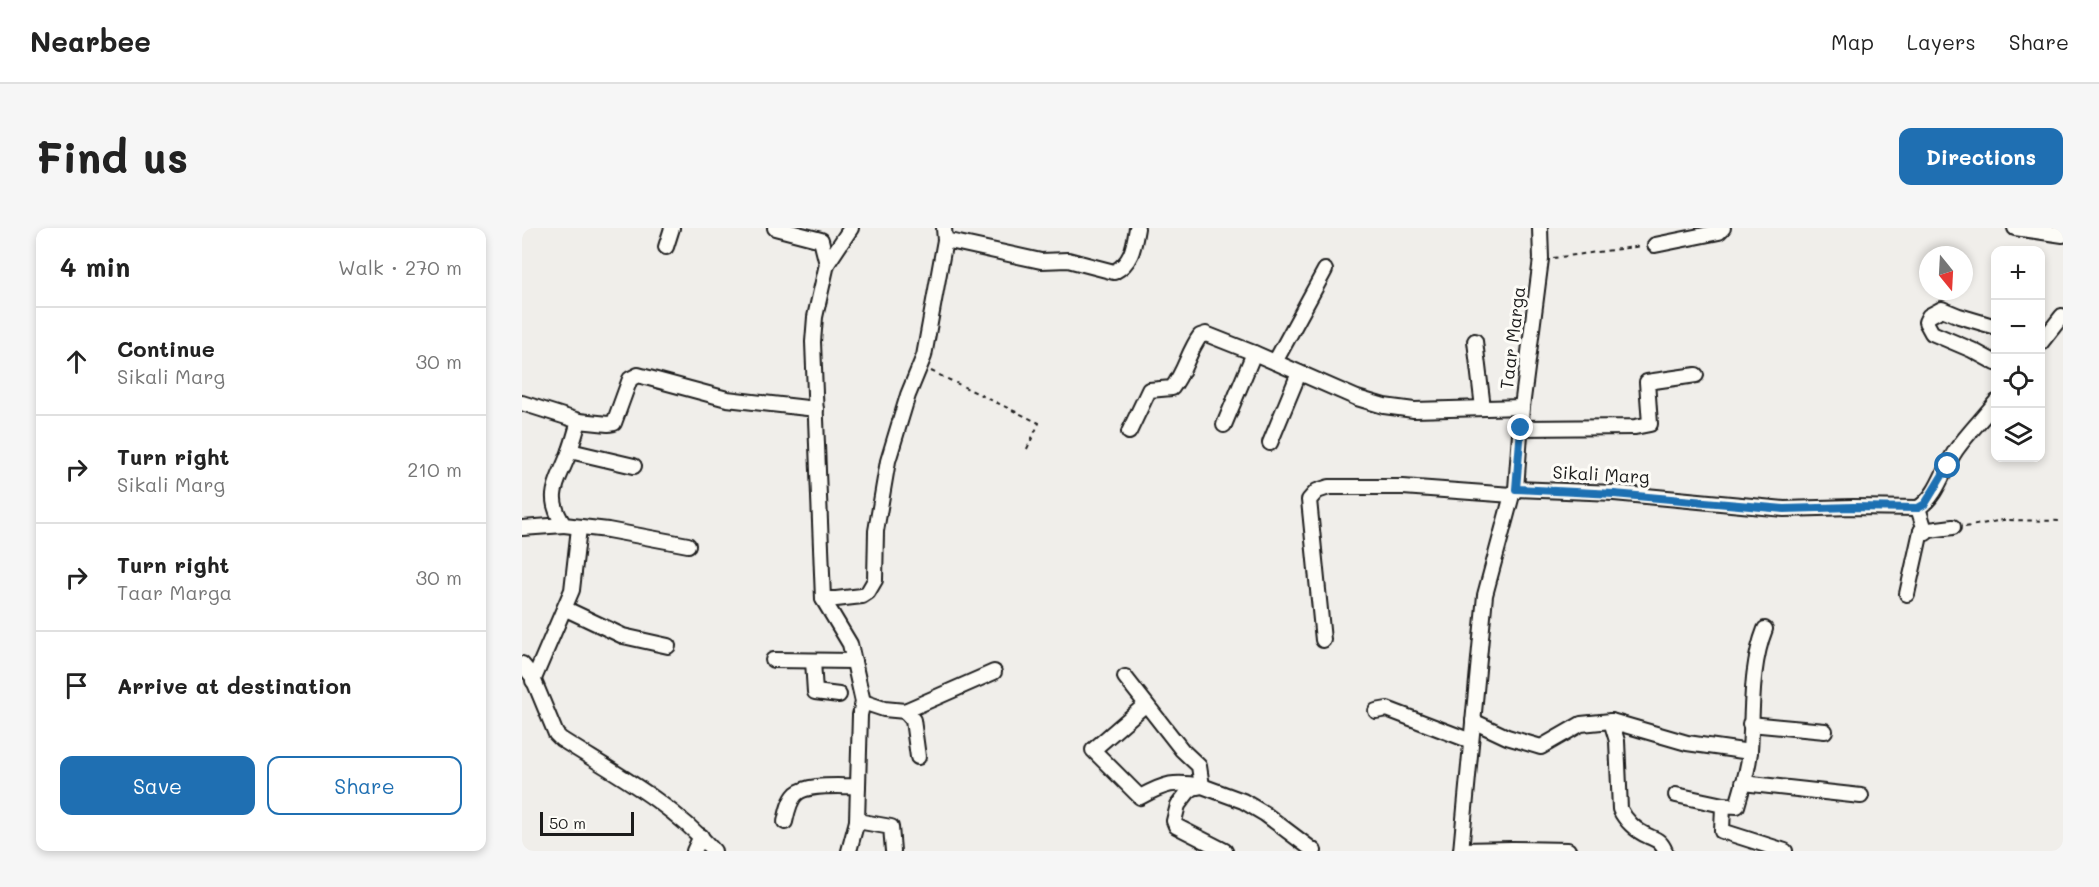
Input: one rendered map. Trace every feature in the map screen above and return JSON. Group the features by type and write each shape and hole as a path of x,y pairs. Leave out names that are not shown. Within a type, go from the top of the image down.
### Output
{"street":[{"path":"666,247 672,228"},
{"path":"775,228 821,240 827,264"},
{"path":"849,851 857,821 860,715 863,702 850,644 823,599 813,333 827,264 851,228"},
{"path":"823,599 862,596 868,592 875,580 876,531 888,461 898,435 908,395 924,356 945,234 1041,261 1068,260 1114,272 1125,267 1137,228"},
{"name":"Taar Marga","path":"1514,492 1522,407 1541,259 1540,228"},
{"path":"1655,245 1719,232 1723,228"},
{"path":"2015,228 2063,235"},
{"path":"1275,362 1325,270"},
{"path":"1991,326 1942,309 1929,316 1926,322 1932,333 1991,361"},
{"path":"2045,338 2063,317"},
{"path":"1129,432 1149,390 1172,388 1179,380 1200,336 1206,334 1357,398 1384,406 1414,410 1522,407"},
{"path":"1475,341 1483,408"},
{"path":"1224,425 1254,353"},
{"path":"1270,443 1299,373"},
{"path":"522,402 579,420 614,423 630,379 638,375 728,399 816,409"},
{"path":"1521,428 1635,427 1650,424 1647,382 1696,375"},
{"path":"1921,531 1926,533 1918,508 1925,504 1956,451 1991,407"},
{"path":"564,525 556,513 553,501 554,489 570,451 579,420"},
{"path":"570,451 634,466"},
{"name":"Sikali Marg","path":"1323,640 1309,500 1317,492 1329,487 1404,487 1635,495 1784,509 1918,508"},
{"path":"1514,492 1485,595 1461,850 1568,850"},
{"path":"522,528 564,525 608,530 688,545"},
{"path":"1921,531 1953,527"},
{"path":"533,681 566,609 572,590 579,528"},
{"path":"1907,594 1921,531"},
{"path":"566,609 623,636 668,646"},
{"path":"1677,795 1737,806 1750,752 1750,724 1756,659 1765,629"},
{"path":"773,660 854,661"},
{"path":"813,661 815,692 839,695"},
{"path":"522,664 532,676 556,734 561,739 656,798 701,836 714,851"},
{"path":"863,702 884,709 904,711 994,672"},
{"path":"1125,677 1182,750 1199,766 1202,786"},
{"path":"1146,704 1093,750 1140,797 1164,786 1180,782 1202,786 1250,805 1314,851"},
{"path":"1376,711 1387,709 1471,741"},
{"path":"904,711 913,720 918,757"},
{"path":"1473,721 1506,737 1541,747 1581,724 1611,721 1687,743 1750,752"},
{"path":"1611,721 1617,741 1620,809 1624,818 1635,828 1662,843 1665,851"},
{"path":"1750,724 1826,731"},
{"path":"1743,783 1861,795"},
{"path":"785,822 795,795 803,790 814,787 858,786"},
{"path":"1202,786 1188,792 1178,805 1174,821 1176,826 1225,851"},
{"path":"1723,805 1722,831 1785,851"},
{"path":"857,821 891,827 893,851"},
{"path":"694,851 701,836"}],"path":[{"path":"1541,259 1655,245"},
{"path":"920,366 1040,423 1026,451"},
{"path":"1953,527 2003,520 2063,521"}],"route":[{"path":"1521,428 1516,489 1656,497 1784,509 1853,507 1900,509 1918,508 1925,504 1948,466"}]}
